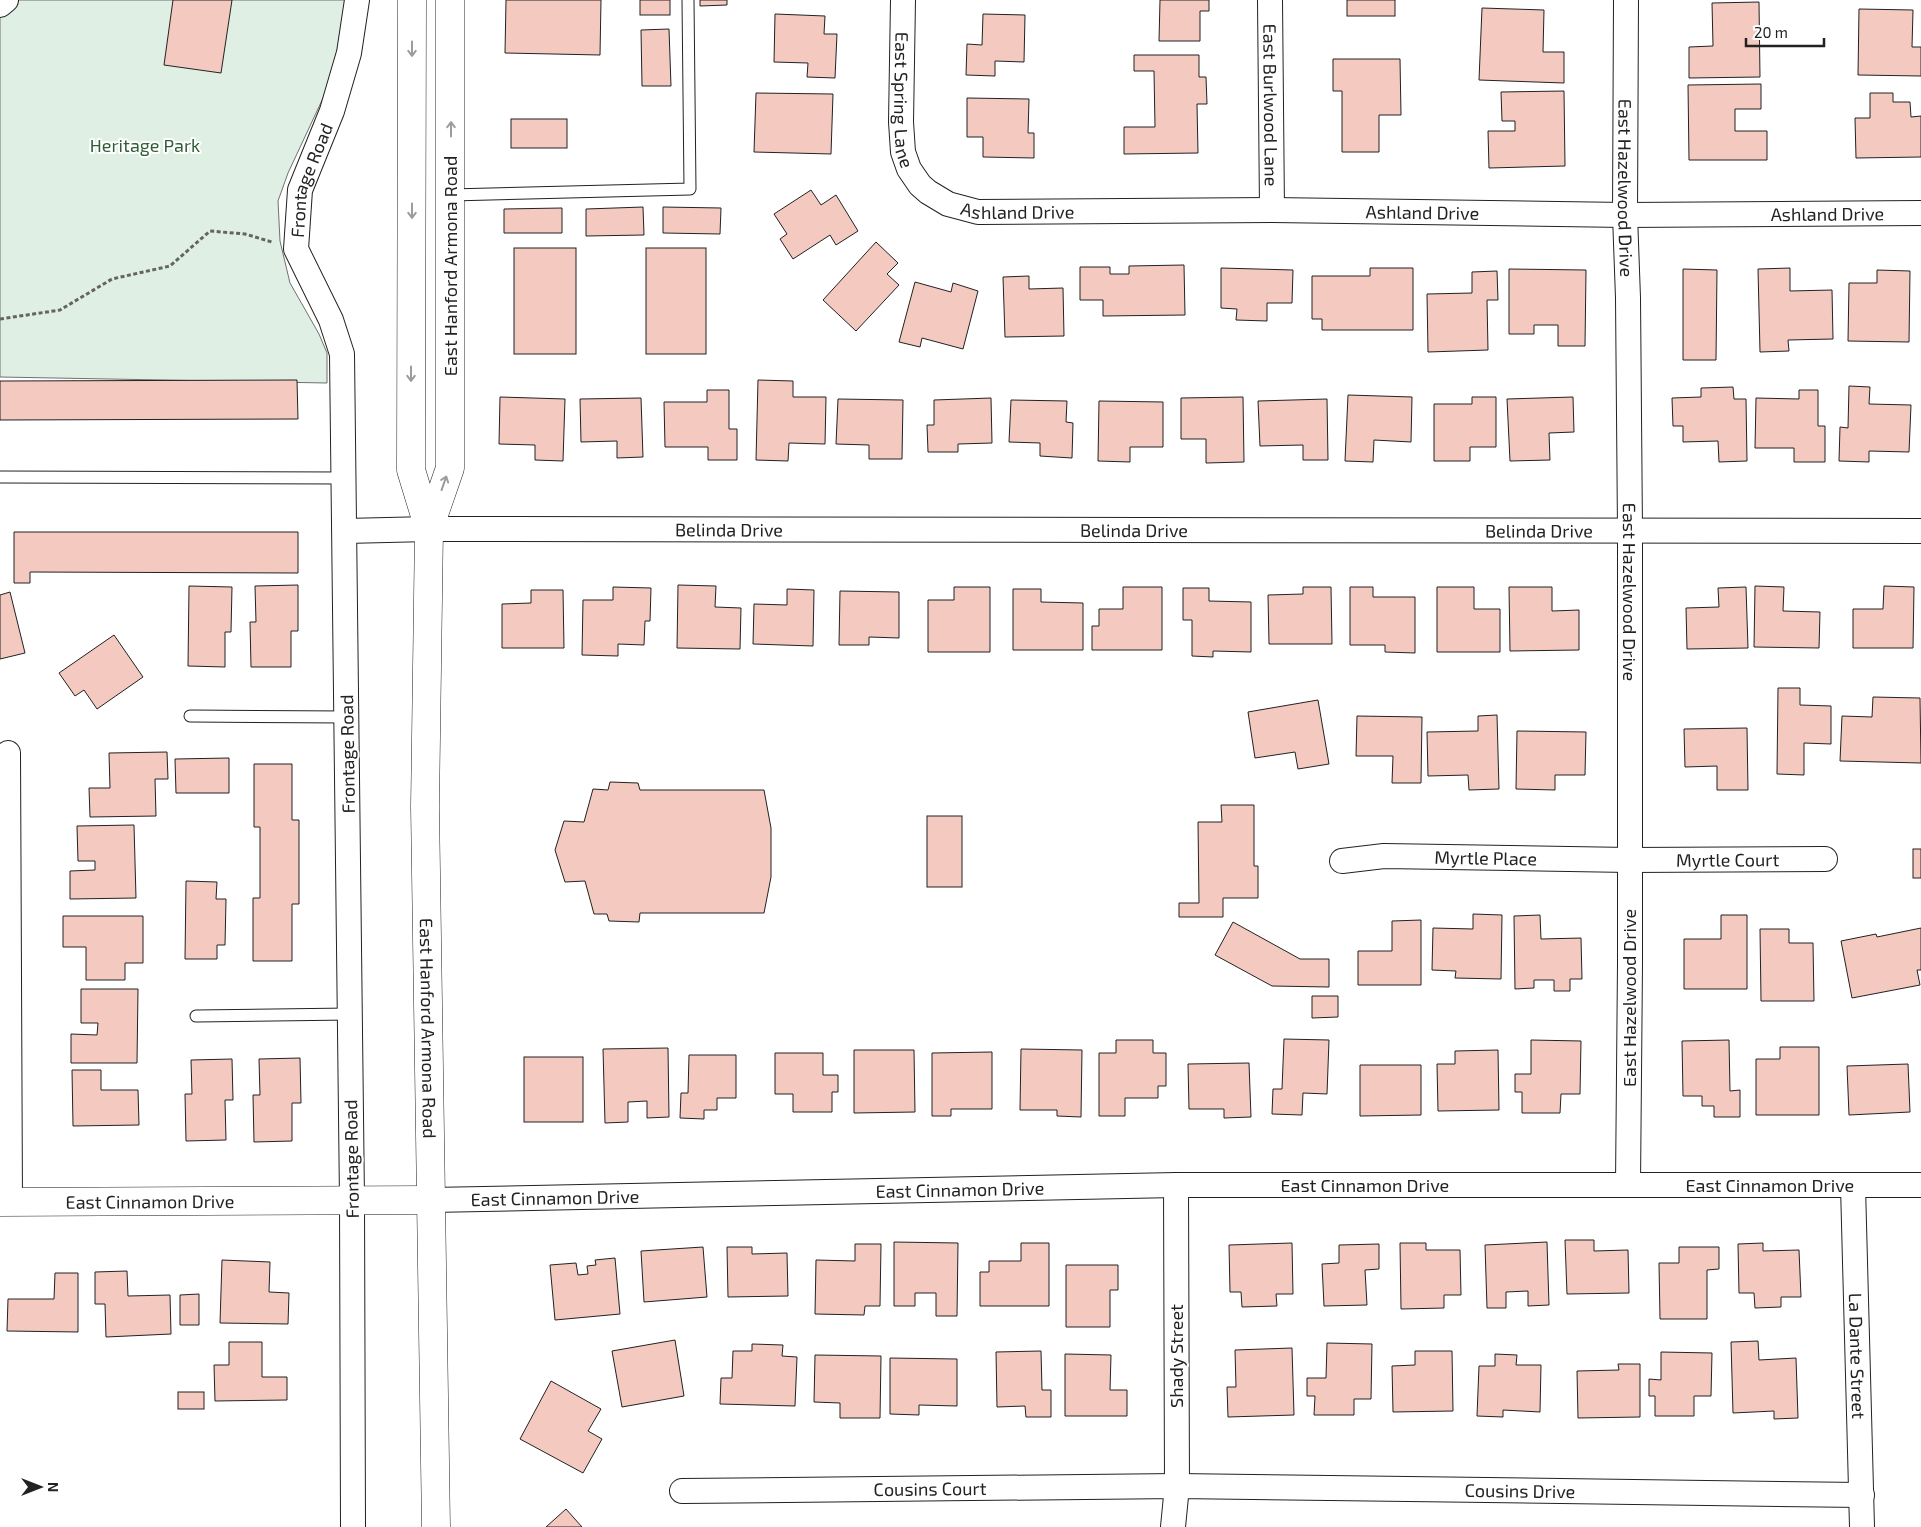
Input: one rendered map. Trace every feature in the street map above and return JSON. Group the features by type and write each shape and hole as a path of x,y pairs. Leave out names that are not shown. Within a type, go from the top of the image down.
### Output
{"main road":[{"name":"East Hanford Armona Road","path":"412,0 411,470 428,529 425,807 436,1527"},
{"name":"East Hanford Armona Road","path":"428,529 450,468 450,0"},
{"name":"East Cinnamon Drive","path":"5,1202 430,1200"}],"street":[{"path":"0,5 6,0"},
{"name":"Frontage Road","path":"353,1527 352,1200 342,354 331,320 296,249 300,190 332,111 349,54 357,0"},
{"name":"East Spring Lane","path":"903,0 901,122 903,152 909,169 920,185 928,192"},
{"name":"East Burlwood Lane","path":"1270,0 1272,210"},
{"name":"East Hazelwood Drive","path":"1626,0 1625,215 1628,298 1630,531 1628,1185"},
{"name":"Ashland Drive","path":"928,192 948,204 990,213 1272,210 1625,215 1921,213"},
{"name":"Belinda Drive","path":"345,531 428,529 1921,531"},
{"path":"5,1202 8,753"},
{"name":"Myrtle Place","path":"1342,860 1384,856 1629,860"},
{"name":"Myrtle Court","path":"1629,860 1826,860"},
{"name":"East Cinnamon Drive","path":"430,1200 1176,1185 1921,1185"},
{"name":"Shady Street","path":"1173,1527 1177,1486 1176,1185"},
{"name":"La Dante Street","path":"1853,1186 1862,1527"},
{"name":"Cousins Court","path":"682,1491 1177,1486"},
{"name":"Cousins Drive","path":"1177,1486 1862,1495"}],"lane":[{"path":"451,195 690,189 688,0"},
{"path":"0,477 344,478"},
{"path":"190,716 347,717"},
{"path":"196,1016 350,1014"}],"path":[{"path":"0,319 60,310 112,279 170,266 210,231 245,234 296,249"}],"green space":[{"name":"Heritage Park","path":"0,0 346,0 337,53 324,96 288,173 278,201 280,241 290,283 319,334 327,353 327,383 0,377"}],"building":[{"path":"173,0 232,0 221,73 164,65"},
{"path":"506,0 601,0 600,55 505,53"},
{"path":"640,0 670,0 670,15 640,15"},
{"path":"700,0 727,0 727,5 700,6"},
{"path":"1160,0 1209,0 1209,11 1200,11 1200,41 1159,41"},
{"path":"1347,0 1395,0 1395,16 1347,16"},
{"path":"1759,2 1760,77 1689,78 1689,47 1713,46 1712,3"},
{"path":"1482,8 1544,10 1543,52 1564,52 1564,83 1479,80"},
{"path":"1859,9 1913,10 1912,47 1921,47 1921,76 1858,75"},
{"path":"775,14 825,16 824,34 837,34 835,78 807,77 808,63 774,62"},
{"path":"983,14 1025,15 1024,62 995,61 995,76 966,75 967,44 982,45"},
{"path":"669,29 671,86 642,86 641,30"},
{"path":"1134,55 1199,55 1199,77 1206,77 1207,104 1197,104 1198,153 1124,154 1124,127 1155,127 1154,71 1134,71"},
{"path":"1333,59 1400,59 1401,115 1379,115 1379,152 1342,152 1342,91 1333,91"},
{"path":"1761,84 1761,109 1735,109 1735,131 1767,131 1767,160 1689,160 1688,85"},
{"path":"1564,91 1565,166 1489,168 1488,131 1515,131 1515,121 1502,121 1501,92"},
{"path":"756,93 833,94 831,154 754,152"},
{"path":"1870,93 1893,93 1893,102 1910,102 1911,117 1921,116 1921,157 1856,158 1855,118 1870,118"},
{"path":"967,98 1029,99 1028,133 1034,133 1034,158 983,157 983,137 967,137"},
{"path":"511,119 567,119 567,148 511,148"},
{"path":"811,190 821,205 836,195 858,231 836,245 830,235 793,259 780,239 787,234 774,214"},
{"path":"643,207 644,235 586,236 586,209"},
{"path":"663,207 721,208 720,234 663,233"},
{"path":"562,208 562,233 504,233 504,209"},
{"path":"876,242 898,263 887,274 899,285 856,331 823,300"},
{"path":"514,248 576,248 576,354 514,354"},
{"path":"646,248 706,248 706,354 646,354"},
{"path":"1184,265 1185,315 1103,316 1103,300 1080,300 1080,267 1110,267 1110,274 1129,274 1129,266"},
{"path":"1221,268 1293,270 1292,303 1267,303 1267,321 1236,320 1237,309 1221,308"},
{"path":"1370,268 1413,268 1413,330 1322,330 1322,319 1312,319 1312,276 1370,276"},
{"path":"1790,268 1790,291 1832,290 1833,339 1788,340 1789,351 1760,352 1758,269"},
{"path":"1509,269 1586,270 1585,346 1558,346 1558,325 1534,325 1534,334 1509,334"},
{"path":"1683,269 1717,270 1716,360 1683,360"},
{"path":"1877,270 1910,271 1909,342 1848,341 1849,283 1877,283"},
{"path":"1497,271 1498,300 1487,300 1488,350 1428,352 1427,294 1472,293 1472,272"},
{"path":"1029,276 1029,289 1063,288 1064,336 1005,337 1003,277"},
{"path":"915,282 951,292 953,283 978,291 963,349 922,338 920,347 899,342"},
{"path":"297,380 298,419 0,420 0,381"},
{"path":"758,380 793,381 793,397 826,397 825,444 789,443 788,461 756,460"},
{"path":"1849,386 1870,387 1869,404 1911,405 1909,452 1869,451 1869,462 1839,461 1840,427 1848,428"},
{"path":"1733,387 1734,399 1746,399 1747,461 1719,462 1718,441 1683,442 1683,426 1673,426 1672,398 1701,397 1701,388"},
{"path":"707,390 729,390 729,429 737,429 737,460 708,460 708,447 665,447 664,402 707,402"},
{"path":"1799,390 1818,390 1818,426 1825,426 1825,462 1794,462 1794,448 1755,448 1756,398 1799,399"},
{"path":"1348,395 1412,397 1411,442 1374,440 1373,462 1345,461"},
{"path":"500,397 565,399 563,461 535,460 535,445 499,444"},
{"path":"1243,397 1244,462 1206,463 1206,439 1181,439 1181,398"},
{"path":"1472,397 1496,397 1496,447 1470,447 1470,461 1434,461 1434,404 1472,404"},
{"path":"1573,397 1574,432 1549,433 1550,460 1510,461 1507,399"},
{"path":"641,398 643,457 617,458 617,441 581,442 580,399"},
{"path":"991,398 992,443 958,444 958,452 928,452 927,425 934,425 934,400"},
{"path":"838,399 903,400 902,459 869,459 869,445 836,444"},
{"path":"1327,399 1328,460 1303,460 1303,445 1260,446 1258,401"},
{"path":"1011,400 1067,401 1066,422 1073,423 1072,458 1040,456 1040,443 1009,442"},
{"path":"1099,401 1163,402 1163,447 1130,447 1130,462 1098,461"},
{"path":"14,532 298,532 298,573 30,572 30,583 14,583"},
{"path":"298,585 298,631 291,631 291,667 251,667 250,622 256,622 255,586"},
{"path":"678,585 716,586 715,607 741,608 740,649 677,648"},
{"path":"189,586 232,587 231,632 225,632 225,667 188,666"},
{"path":"1755,586 1784,587 1783,611 1820,612 1819,648 1754,647"},
{"path":"1884,586 1914,587 1913,648 1853,648 1853,609 1883,609"},
{"path":"613,587 651,588 650,621 645,621 644,645 618,644 618,656 582,655 583,600 613,600"},
{"path":"954,587 990,587 990,652 928,652 928,600 954,600"},
{"path":"1123,587 1162,587 1162,650 1092,650 1092,626 1099,626 1099,609 1123,609"},
{"path":"1303,587 1331,587 1332,644 1269,644 1268,595 1303,594"},
{"path":"1350,587 1373,587 1373,597 1415,597 1415,653 1385,652 1385,645 1350,645"},
{"path":"1437,587 1474,587 1474,609 1500,609 1500,652 1437,652"},
{"path":"1509,587 1552,587 1552,611 1579,610 1579,650 1510,651"},
{"path":"1746,587 1748,648 1687,649 1686,608 1719,607 1718,588"},
{"path":"1183,588 1209,588 1209,601 1251,602 1251,652 1213,651 1213,657 1192,656 1192,620 1183,620"},
{"path":"787,589 814,590 813,646 753,644 754,604 787,605"},
{"path":"1013,589 1041,589 1041,602 1083,603 1083,650 1013,650"},
{"path":"531,590 563,590 564,648 502,648 502,604 531,603"},
{"path":"840,591 899,592 899,638 869,637 869,645 839,645"},
{"path":"10,592 25,653 0,659 0,595"},
{"path":"114,635 143,677 97,709 84,690 75,696 59,673"},
{"path":"1778,688 1800,688 1800,705 1831,706 1831,744 1804,743 1804,775 1777,774"},
{"path":"1873,697 1920,698 1921,763 1840,761 1842,716 1872,717"},
{"path":"1318,700 1329,764 1298,769 1295,752 1255,758 1248,712"},
{"path":"1497,715 1499,789 1469,790 1468,775 1428,776 1427,732 1478,731 1478,716"},
{"path":"1357,716 1422,717 1421,783 1392,783 1393,756 1356,756"},
{"path":"1747,728 1748,790 1717,790 1717,766 1685,767 1684,729"},
{"path":"1517,731 1586,732 1585,775 1555,775 1555,790 1516,789"},
{"path":"167,752 168,779 155,779 156,816 90,817 89,788 110,788 109,753"},
{"path":"229,758 229,793 176,793 175,759"},
{"path":"254,764 292,764 292,820 299,820 299,904 292,904 292,961 253,961 253,898 260,898 260,827 254,827"},
{"path":"610,782 638,783 640,790 764,790 771,828 771,877 764,913 640,913 639,922 609,921 607,914 594,914 585,881 565,882 555,850 564,821 584,822 593,789 608,790"},
{"path":"1221,805 1254,805 1254,866 1258,866 1258,898 1223,898 1223,917 1179,917 1179,903 1199,903 1198,822 1222,822"},
{"path":"927,816 962,816 962,887 927,887"},
{"path":"134,825 136,898 70,899 70,871 95,870 95,861 78,861 77,826"},
{"path":"1913,849 1921,849 1921,878 1913,878"},
{"path":"186,881 217,882 216,899 226,899 225,945 217,945 217,959 185,959"},
{"path":"1473,914 1502,915 1501,979 1455,978 1456,971 1432,970 1433,928 1473,929"},
{"path":"1540,915 1541,939 1581,938 1582,979 1570,979 1570,991 1554,991 1554,980 1534,980 1534,988 1515,989 1514,916"},
{"path":"1721,915 1747,915 1747,989 1684,989 1684,939 1721,939"},
{"path":"63,916 143,916 143,963 125,963 125,980 86,980 86,947 63,947"},
{"path":"1421,920 1421,985 1358,985 1358,951 1392,951 1392,921"},
{"path":"1233,922 1300,959 1329,959 1329,987 1272,986 1215,955"},
{"path":"1921,928 1921,970 1917,970 1920,985 1852,998 1841,941 1876,934 1877,937"},
{"path":"1760,929 1789,929 1789,943 1813,943 1814,1001 1761,1001"},
{"path":"81,989 138,989 137,1063 71,1063 71,1034 97,1035 98,1023 81,1023"},
{"path":"1312,996 1338,996 1338,1017 1312,1018"},
{"path":"1284,1039 1329,1040 1327,1094 1303,1093 1302,1115 1272,1114 1273,1089 1282,1089"},
{"path":"1116,1040 1153,1040 1153,1053 1166,1053 1166,1086 1158,1086 1158,1098 1125,1098 1125,1116 1099,1116 1099,1053 1116,1053"},
{"path":"1531,1040 1581,1041 1580,1094 1561,1094 1560,1113 1522,1113 1522,1092 1515,1092 1515,1074 1531,1074"},
{"path":"1729,1040 1730,1091 1740,1090 1740,1117 1714,1117 1714,1106 1702,1106 1702,1096 1683,1096 1682,1041"},
{"path":"1780,1047 1819,1047 1819,1115 1756,1115 1756,1059 1780,1059"},
{"path":"668,1048 669,1117 647,1118 647,1101 628,1102 628,1122 605,1123 603,1049"},
{"path":"1021,1049 1082,1050 1081,1117 1057,1116 1057,1110 1020,1110"},
{"path":"854,1050 914,1050 915,1112 854,1113"},
{"path":"1498,1050 1499,1110 1438,1111 1437,1064 1455,1064 1455,1051"},
{"path":"992,1052 992,1109 951,1109 951,1116 932,1116 932,1053"},
{"path":"775,1053 823,1053 823,1075 838,1075 838,1092 832,1092 832,1112 793,1112 793,1094 775,1094"},
{"path":"689,1055 736,1055 736,1098 717,1098 717,1110 704,1110 704,1119 680,1118 681,1093 688,1093"},
{"path":"524,1057 583,1057 583,1122 524,1122"},
{"path":"300,1058 301,1103 292,1103 292,1141 254,1142 253,1095 260,1095 259,1059"},
{"path":"232,1059 233,1100 225,1100 226,1140 186,1141 185,1094 192,1094 191,1060"},
{"path":"1249,1063 1251,1117 1224,1118 1224,1109 1189,1109 1188,1064"},
{"path":"1908,1064 1910,1112 1849,1115 1847,1066"},
{"path":"1360,1065 1421,1065 1421,1115 1360,1116"},
{"path":"72,1070 101,1070 101,1090 138,1090 139,1125 73,1126"},
{"path":"1565,1240 1594,1240 1594,1251 1628,1250 1629,1293 1567,1294"},
{"path":"894,1242 958,1243 957,1316 936,1316 936,1293 915,1293 915,1306 894,1306"},
{"path":"1547,1242 1549,1305 1528,1306 1528,1291 1506,1292 1506,1308 1487,1308 1485,1245"},
{"path":"1021,1243 1049,1243 1049,1306 980,1306 980,1272 989,1272 989,1261 1021,1261"},
{"path":"1292,1243 1293,1294 1276,1294 1277,1306 1242,1307 1241,1292 1230,1292 1229,1245"},
{"path":"1400,1243 1426,1243 1426,1250 1460,1250 1461,1295 1444,1295 1444,1308 1401,1309"},
{"path":"1763,1243 1763,1251 1799,1250 1801,1297 1781,1297 1781,1307 1755,1308 1754,1293 1739,1293 1738,1244"},
{"path":"855,1244 881,1244 880,1306 865,1306 864,1315 815,1314 816,1260 855,1261"},
{"path":"1379,1244 1379,1269 1365,1270 1367,1305 1324,1306 1322,1264 1339,1263 1339,1245"},
{"path":"703,1247 707,1297 644,1302 641,1251"},
{"path":"727,1247 752,1247 752,1254 787,1253 788,1296 728,1297"},
{"path":"1679,1247 1719,1247 1719,1269 1707,1270 1707,1319 1660,1319 1659,1263 1679,1263"},
{"path":"615,1258 620,1314 555,1320 550,1265 576,1263 578,1275 588,1274 587,1266 596,1265 595,1260"},
{"path":"222,1260 270,1262 269,1292 289,1293 288,1324 220,1323"},
{"path":"1066,1265 1118,1265 1118,1290 1110,1290 1110,1327 1066,1327"},
{"path":"127,1271 128,1296 170,1295 171,1334 106,1337 105,1304 95,1304 95,1272"},
{"path":"55,1273 78,1273 78,1332 7,1331 8,1299 54,1299"},
{"path":"199,1294 199,1325 180,1325 180,1295"},
{"path":"675,1340 684,1396 622,1407 612,1351"},
{"path":"1758,1341 1759,1360 1796,1358 1798,1418 1774,1419 1774,1411 1733,1413 1731,1342"},
{"path":"229,1342 262,1342 262,1377 287,1377 287,1400 215,1401 214,1365 229,1365"},
{"path":"1327,1343 1372,1344 1371,1399 1354,1399 1354,1415 1314,1415 1315,1396 1307,1396 1307,1378 1326,1378"},
{"path":"752,1344 783,1345 782,1356 797,1357 795,1406 720,1404 721,1378 732,1378 733,1351 752,1351"},
{"path":"1292,1348 1294,1415 1228,1417 1227,1387 1236,1387 1235,1350"},
{"path":"1041,1351 1042,1390 1051,1390 1051,1417 1026,1417 1025,1406 997,1407 996,1352"},
{"path":"1415,1351 1452,1351 1453,1411 1393,1412 1392,1366 1415,1365"},
{"path":"1661,1352 1712,1353 1711,1396 1694,1396 1694,1416 1655,1416 1655,1396 1649,1396 1649,1379 1661,1380"},
{"path":"1065,1354 1111,1355 1110,1390 1127,1390 1127,1416 1065,1416"},
{"path":"1495,1354 1517,1355 1516,1365 1541,1365 1540,1412 1503,1410 1503,1417 1477,1416 1479,1366 1495,1366"},
{"path":"815,1355 881,1356 880,1418 840,1418 840,1403 814,1402"},
{"path":"890,1358 957,1359 957,1406 919,1405 919,1415 890,1414"},
{"path":"1618,1364 1640,1364 1640,1417 1578,1418 1577,1371 1619,1370"},
{"path":"551,1381 601,1409 588,1431 602,1439 583,1473 520,1439"},
{"path":"178,1392 204,1392 204,1409 178,1409"},
{"path":"566,1509 582,1527 546,1527"}]}
